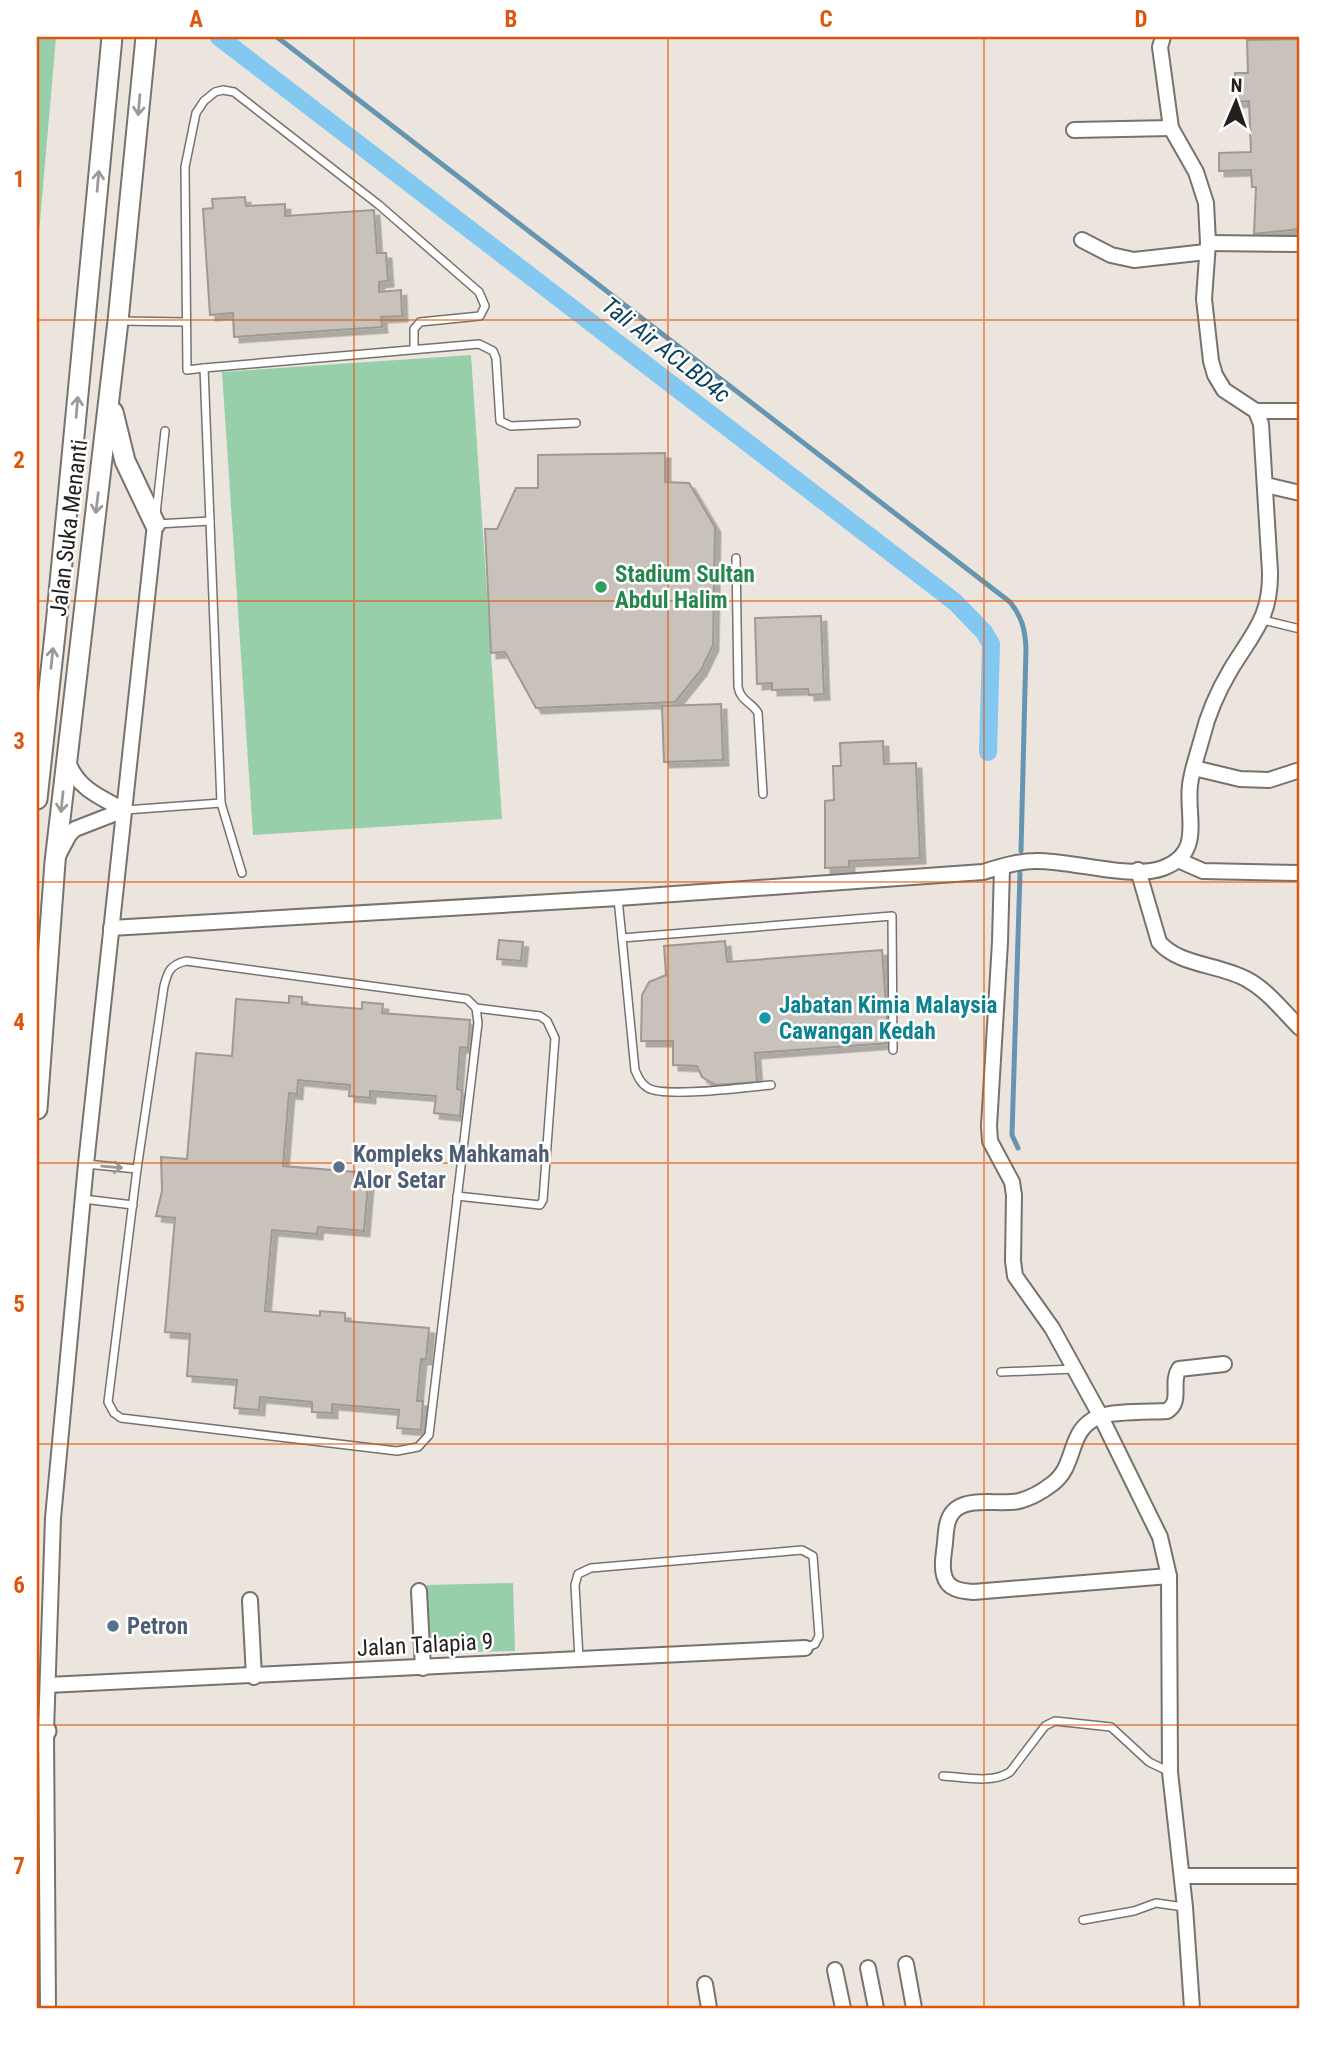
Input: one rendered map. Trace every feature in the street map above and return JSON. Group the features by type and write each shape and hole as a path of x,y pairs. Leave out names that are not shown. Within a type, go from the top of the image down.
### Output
{"main road":[{"name":"Jalan Suka Menanti","path":"37,799 112,37"},
{"name":"Jalan Suka Menanti","path":"37,1109 55,862 118,321 146,37"},
{"path":"110,387 113,414 125,461 155,524"}],"street":[{"path":"1163,37 1160,47 1171,128 1196,172 1206,203 1204,299 1214,375 1224,390 1256,411 1300,411"},
{"path":"1074,130 1171,128"},
{"path":"1082,240 1111,255 1134,260 1207,247 1300,244"},
{"path":"111,928 618,898 983,872 1034,860 1138,870 1162,868 1185,854 1190,842 1189,798 1209,713 1230,671 1263,620 1271,590 1261,424 1256,411"},
{"path":"1266,485 1300,493"},
{"path":"48,2008 42,1737 48,1685 53,1518 86,1164 155,524"},
{"path":"66,758 80,785 124,810"},
{"path":"1194,768 1250,779 1269,779 1300,770"},
{"path":"55,862 63,844 75,829 124,810"},
{"path":"1178,860 1203,871 1300,873"},
{"path":"1002,867 990,1140 1012,1182 1015,1276 1052,1328 1100,1415 1160,1537 1169,1576 1170,1772 1185,1907 1192,2008"},
{"path":"1138,870 1159,942 1166,951 1248,979 1259,986 1300,1028"},
{"path":"1169,1576 973,1592 953,1588 946,1582 943,1572 946,1527 955,1509 965,1504 1020,1501 1038,1494 1061,1476 1082,1426 1100,1415 1167,1411 1175,1404 1175,1378 1179,1369 1224,1364"},
{"path":"419,1591 423,1668"},
{"path":"250,1600 254,1677"},
{"name":"Jalan Talapia 9","path":"48,1685 805,1648"},
{"path":"1182,1876 1300,1876"},
{"path":"906,1964 914,2008"},
{"path":"868,1968 876,2008"},
{"path":"835,1970 843,2008"},
{"path":"705,1984 709,2008"}],"lane":[{"path":"414,348 414,329 420,322 480,316 485,306 479,292 379,205 234,92 215,92 204,101 196,113 186,167 187,370 479,344 493,351 496,358 500,421 511,426 576,423"},
{"path":"118,321 186,322"},
{"path":"204,368 222,803 243,873"},
{"path":"165,432 155,524 210,522"},
{"path":"736,558 738,687 741,698 758,713 763,794"},
{"path":"1263,620 1300,629"},
{"path":"124,810 222,803"},
{"path":"618,898 635,1070 640,1080 647,1088 668,1092 771,1085"},
{"path":"622,938 892,916 893,1050"},
{"path":"186,961 467,999 476,1008 478,1023 429,1435 418,1447 397,1451 121,1418 114,1413 108,1402 137,1169 164,986 167,971 173,965 186,961"},
{"path":"457,1196 540,1205 543,1200 555,1038 547,1021 540,1016 476,1008"},
{"path":"86,1164 137,1169"},
{"path":"83,1199 133,1205"},
{"path":"1001,1372 1074,1369"},
{"path":"579,1660 575,1586 578,1574 591,1569 802,1550 813,1556 819,1636 815,1643 805,1648"},
{"path":"943,1776 994,1779 1003,1777 1010,1772 1045,1726 1055,1721 1111,1727 1149,1762 1170,1772"},
{"path":"1083,1920 1134,1911 1156,1903 1185,1907"}],"green space":[{"path":"37,37 56,37 37,256"},
{"path":"471,355 502,819 253,835 222,372"},
{"path":"513,1583 515,1651 429,1653 427,1585"}],"building":[{"path":"1300,39 1300,229 1254,234 1256,187 1252,187 1251,170 1219,171 1219,153 1251,152 1249,101 1236,102 1235,73 1248,73 1247,40"},
{"path":"245,197 246,206 285,204 285,216 374,210 377,253 386,253 388,281 379,282 379,292 401,290 402,316 381,317 382,327 234,337 233,313 210,315 203,209 213,208 212,199"},
{"name":"Stadium Sultan Abdul Halim","path":"665,453 665,482 689,483 715,527 713,645 701,670 675,702 536,708 505,652 491,653 485,529 497,529 516,488 538,488 538,455"},
{"path":"821,616 824,694 809,695 808,689 772,690 772,683 757,684 755,618"},
{"path":"721,704 723,760 664,762 662,706"},
{"path":"883,741 884,764 916,763 920,858 849,861 849,867 825,868 825,801 834,800 833,766 841,766 840,743"},
{"path":"499,940 523,942 521,961 497,959"},
{"name":"Jabatan Kimia Malaysia Cawangan Kedah","path":"725,941 727,962 882,950 889,1043 755,1053 757,1082 716,1085 702,1077 697,1066 673,1065 673,1041 641,1041 642,995 649,982 666,975 664,946"},
{"path":"289,996 302,997 302,1004 362,1009 362,1002 383,1004 382,1013 470,1020 468,1048 460,1047 457,1089 462,1090 460,1116 434,1113 436,1096 370,1091 370,1098 349,1096 350,1085 298,1080 297,1094 289,1093 283,1166 369,1173 364,1231 318,1227 317,1234 272,1230 265,1311 320,1316 320,1311 345,1313 345,1321 429,1328 426,1359 421,1359 417,1401 423,1401 421,1430 397,1428 399,1410 332,1404 332,1413 312,1412 312,1402 260,1397 259,1410 234,1408 237,1380 187,1376 190,1334 165,1332 175,1218 156,1216 162,1191 161,1157 187,1159 196,1053 232,1056 236,999 289,1003"}],"waterway":[{"name":"Tali Air ACLBD4c","path":"219,37 955,602 984,632 991,644 988,752"},
{"path":"277,37 1010,602 1022,624 1026,648 1021,851"},
{"path":"1018,1148 1012,1135 1020,873"}],"place":[{"name":"Stadium Sultan Abdul Halim","path":"601,587"},
{"name":"Jabatan Kimia Malaysia Cawangan Kedah","path":"765,1018"},
{"name":"Kompleks Mahkamah Alor Setar","path":"339,1167"},
{"name":"Petron","path":"113,1626"}]}
